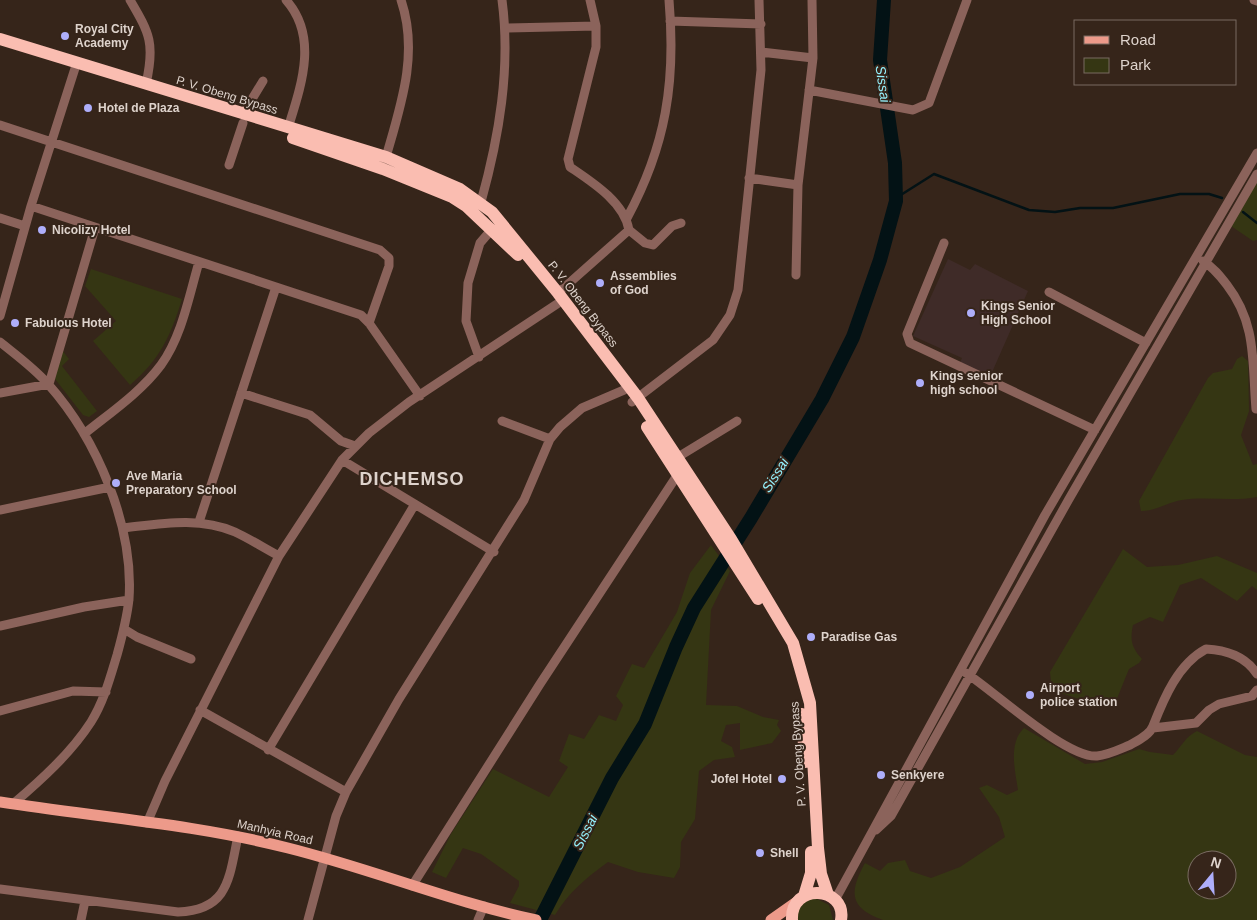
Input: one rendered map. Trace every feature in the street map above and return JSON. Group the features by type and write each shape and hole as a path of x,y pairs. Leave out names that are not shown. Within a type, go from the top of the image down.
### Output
{"highway":[{"name":"P. V. Obeng Bypass","path":"0,38 75,66 243,118 288,128 386,157 460,189 481,202 492,212 678,458 786,646 802,704 812,859 811,873 801,899 793,909 792,920"},
{"name":"P. V. Obeng Bypass","path":"0,46 146,84 383,169 452,197 466,206 492,229 523,260 558,299 624,390 635,400 678,474 731,549 793,643 810,703 821,874 831,897 839,906 841,920"},
{"path":"801,899 818,892 831,897"}],"main road":[{"name":"Manhyia Road","path":"0,802 238,836 327,858 412,886 536,920"},
{"path":"771,920 801,899"}],"street":[{"path":"130,0 144,24 151,47 151,60 146,84"},
{"path":"286,0 299,20 306,53 301,85 288,128"},
{"path":"386,157 407,77 410,33 401,0"},
{"path":"481,202 495,143 502,98 506,28 502,0"},
{"path":"590,0 596,26 596,47 568,158 570,167 599,186 627,218 629,230 648,245 653,245 672,226 681,223"},
{"path":"627,218 645,185 662,133 671,82 668,0"},
{"path":"635,400 713,340 730,315 738,290 761,70 759,0"},
{"path":"796,275 798,185 813,58 812,0"},
{"path":"809,90 913,110 928,103 968,0"},
{"path":"670,21 761,24"},
{"path":"506,28 596,26"},
{"path":"761,52 813,58"},
{"path":"0,316 31,206 75,66"},
{"path":"229,165 243,118 263,81"},
{"path":"0,125 380,250 389,258 389,266 369,323"},
{"path":"831,897 874,833 883,812 1046,515 1257,153"},
{"path":"874,833 891,816 1074,491 1257,174"},
{"path":"749,178 798,185"},
{"path":"31,206 361,315 369,323 420,396"},
{"path":"0,218 25,226"},
{"path":"48,384 95,228"},
{"path":"479,357 466,321 468,283 480,243 492,229"},
{"path":"147,823 164,781 279,556 342,460 369,433 479,357 558,299 629,230"},
{"path":"944,243 908,334 910,343 1095,430"},
{"path":"1196,257 1206,263 1234,293 1250,324 1256,409"},
{"path":"84,434 149,380 162,364 182,319 199,262"},
{"path":"199,522 276,287"},
{"path":"1049,292 1146,343"},
{"path":"0,342 48,384 84,434 110,487 123,528 129,577 129,600 124,629 106,692 92,721 78,740 13,804"},
{"path":"0,393 48,384"},
{"path":"308,920 327,858 336,816 346,792 399,699 494,552 524,500 542,453 550,439 560,427 582,408 624,390"},
{"path":"241,393 310,415 341,441 355,446"},
{"path":"502,421 550,439"},
{"path":"678,458 737,421"},
{"path":"342,460 494,552"},
{"path":"412,886 540,684 678,474"},
{"path":"0,510 110,487"},
{"path":"268,750 416,504"},
{"path":"123,528 170,522 199,522 233,531 279,556"},
{"path":"0,626 84,607 129,600"},
{"path":"124,629 137,637 191,659"},
{"path":"1153,728 1161,704 1169,690 1190,660 1206,649 1231,653 1244,661 1257,674"},
{"path":"961,670 1064,746 1091,756 1110,753 1126,746 1153,728 1196,723 1209,710 1227,701 1252,696 1257,690"},
{"path":"0,711 72,691 106,692"},
{"path":"200,710 268,750 346,792"},
{"path":"0,889 178,912 192,911 218,899 224,891 238,836"},
{"path":"81,920 85,901"},
{"path":"478,920 484,906"}],"shaded area":[{"name":"Kings Senior High School","path":"948,259 970,270 975,264 1028,291 989,379 959,365 962,358 913,336"}],"green space":[{"path":"1257,181 1257,240 1253,241 1231,226"},
{"path":"91,269 182,299 169,335 157,356 130,385 93,341 116,321 85,286"},
{"path":"62,350 69,359 62,366 97,411 89,417 83,415 55,379"},
{"path":"1242,356 1248,361 1249,411 1241,435 1253,465 1257,464 1257,497 1182,500 1152,510 1141,511 1139,501 1208,378 1213,373 1232,369 1237,359"},
{"path":"711,545 730,571 711,610 706,705 737,706 763,717 779,720 777,725 781,731 772,743 740,750 740,723 726,725 721,741 732,747 735,757 714,760 699,771 695,819 681,842 680,867 674,878 638,872 608,862 578,886 555,915 510,903 519,886 519,881 481,854 463,848 446,878 432,872 451,834 493,769 549,797 568,767 559,761 569,734 584,739 599,715 616,721 623,705 616,696 632,664 644,668 677,612 690,573"},
{"path":"1123,549 1147,567 1178,565 1217,556 1257,573 1257,590 1252,586 1237,601 1201,578 1180,585 1163,622 1150,617 1133,625 1132,643 1142,659 1129,669 1116,701 1082,700 1052,690 1050,672"},
{"path":"1024,728 1085,764 1102,762 1139,749 1173,755 1197,731 1245,755 1257,757 1257,920 883,920 864,910 855,898 855,891 856,882 865,863 880,871 888,863 905,860 910,871 931,878 960,867 1005,837 999,817 979,788 987,785 1007,795 1018,790 1014,766 1016,741"},
{"path":"813,897 829,905 833,920 795,920 798,906"}],"waterway":[{"name":"Sissai","path":"540,920 612,778 645,724 694,608 751,518 822,399 853,337 880,260 896,201 895,163 880,60 884,0"},
{"path":"896,198 934,174 1029,210 1055,212 1080,208 1113,208 1180,194 1209,194 1222,198"},
{"path":"1243,212 1257,223"}],"place":[{"name":"Royal City Academy","path":"65,36"},
{"name":"Hotel de Plaza","path":"88,108"},
{"name":"Nicolizy Hotel","path":"42,230"},
{"name":"Assemblies of God","path":"600,283"},
{"name":"Kings Senior High School","path":"971,313"},
{"name":"Fabulous Hotel","path":"15,323"},
{"name":"Kings senior high school","path":"920,383"},
{"name":"Ave Maria Preparatory School","path":"116,483"},
{"name":"Paradise Gas","path":"811,637"},
{"name":"Airport police station","path":"1030,695"},
{"name":"Senkyere","path":"881,775"},
{"name":"Jofel Hotel","path":"782,779"},
{"name":"Shell","path":"760,853"}],"district":[{"name":"DICHEMSO","path":"412,479"}]}
